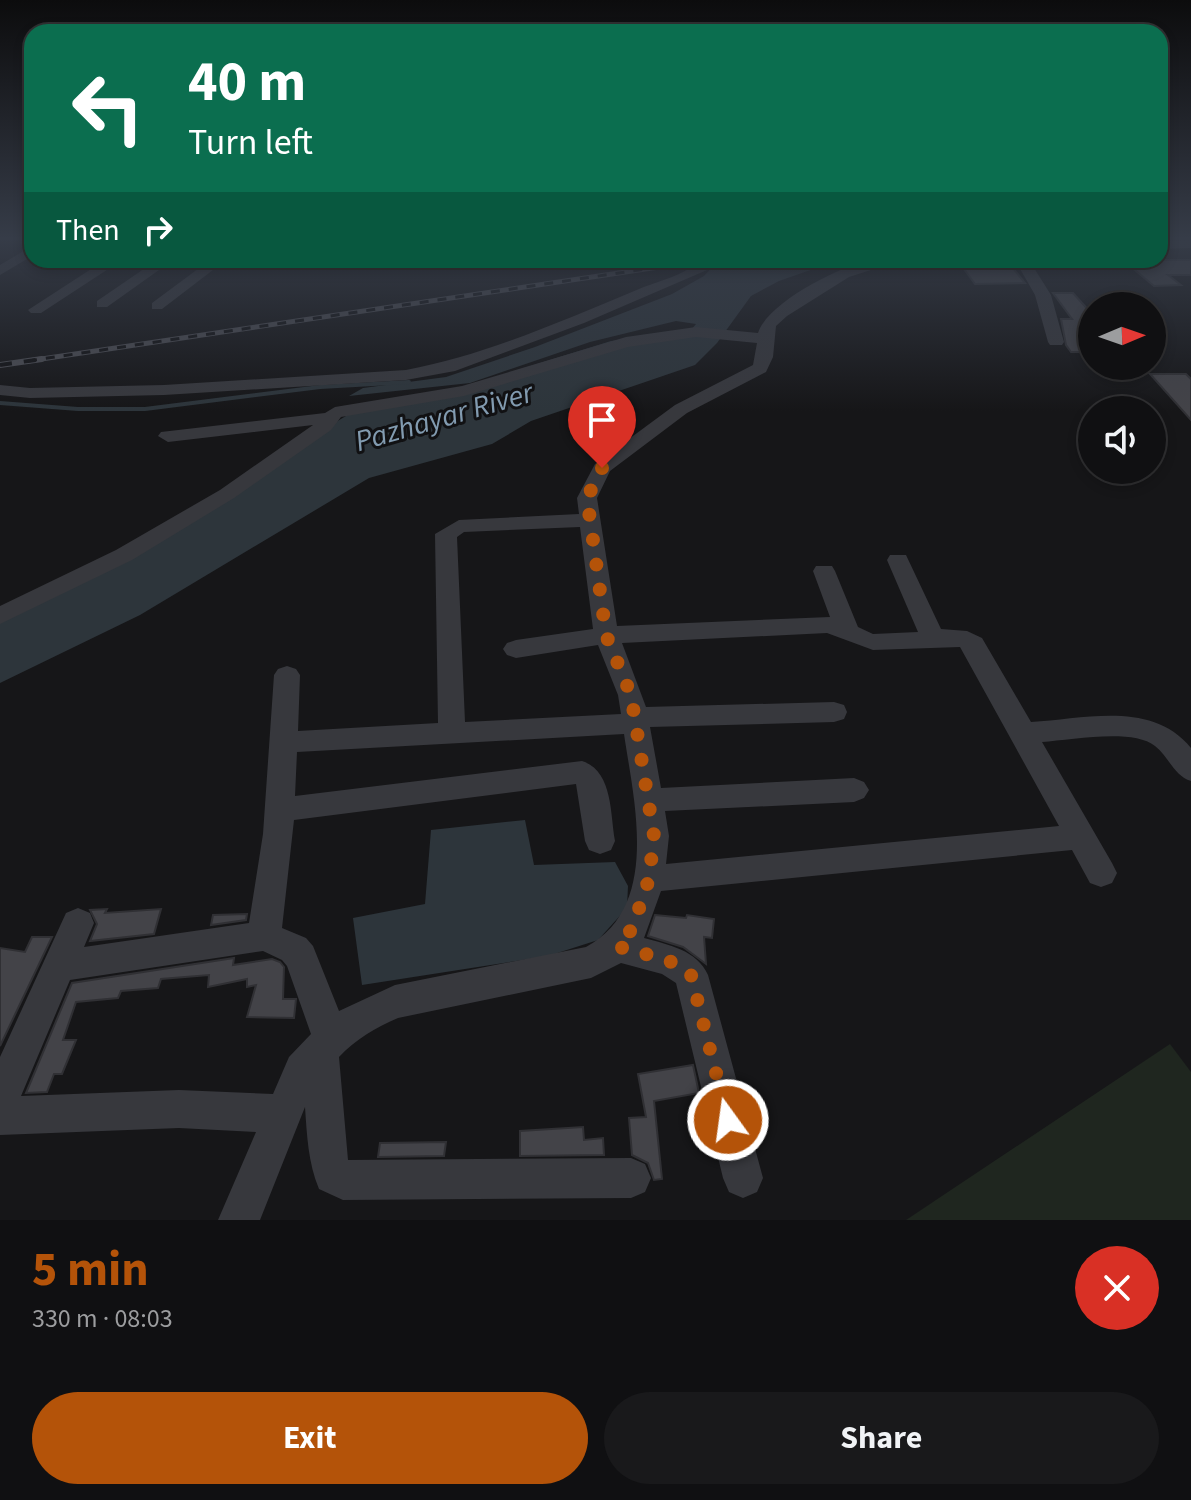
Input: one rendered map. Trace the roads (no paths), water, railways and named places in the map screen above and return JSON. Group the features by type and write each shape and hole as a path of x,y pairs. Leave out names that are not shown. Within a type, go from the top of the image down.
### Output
{"street":[{"path":"36,310 57,297"},
{"path":"102,304 112,297"},
{"path":"157,306 169,297"},
{"path":"0,390 30,393 164,390 406,375 449,367 633,297"},
{"path":"239,1220 302,1070 326,1045 363,1016 395,1002 591,962 617,946 632,929 649,879 654,836 631,695 606,635 587,498 602,468 681,409 760,368 765,361 766,339 772,321 805,297"},
{"path":"1044,297 1056,342"},
{"path":"168,436 328,418 350,409 464,391 626,342 696,332 766,339"},
{"path":"0,616 124,555 227,494 324,426 328,418"},
{"path":"452,732 446,534 459,526 590,520"},
{"path":"898,560 933,638"},
{"path":"824,571 847,629"},
{"path":"516,649 606,635 827,625 847,629 860,638 875,642 958,638 973,644 1101,873"},
{"path":"264,936 280,810 287,675"},
{"path":"285,742 635,720 834,712"},
{"path":"1021,733 1136,726 1149,728 1172,743 1191,770"},
{"path":"280,810 582,772 590,779 600,841"},
{"path":"648,800 854,790"},
{"path":"649,879 1080,837"},
{"path":"0,1100 78,923"},
{"path":"59,966 264,936 294,949 311,976 326,1045 329,1165 333,1175 343,1180 631,1178"},
{"path":"617,946 677,962 691,975 743,1178"},
{"path":"0,1116 179,1109 283,1114"}],"water":[{"name":"Pazhayar River","path":"664,297 750,297 717,343 695,365 531,421 492,444 369,478 140,615 0,683 0,623 366,404 447,392 611,341 691,330 696,324 676,321 590,342 470,383 349,396 363,388 446,377 535,347"},
{"path":"525,820 534,865 615,862 628,886 627,908 598,940 548,956 362,985 353,918 425,904 431,830"}],"waterway":[{"path":"0,403 78,409 145,409 320,387 409,382"}],"railway":[{"path":"28,361 458,297"},
{"path":"28,361 42,359"},
{"path":"0,365 28,361"}]}
